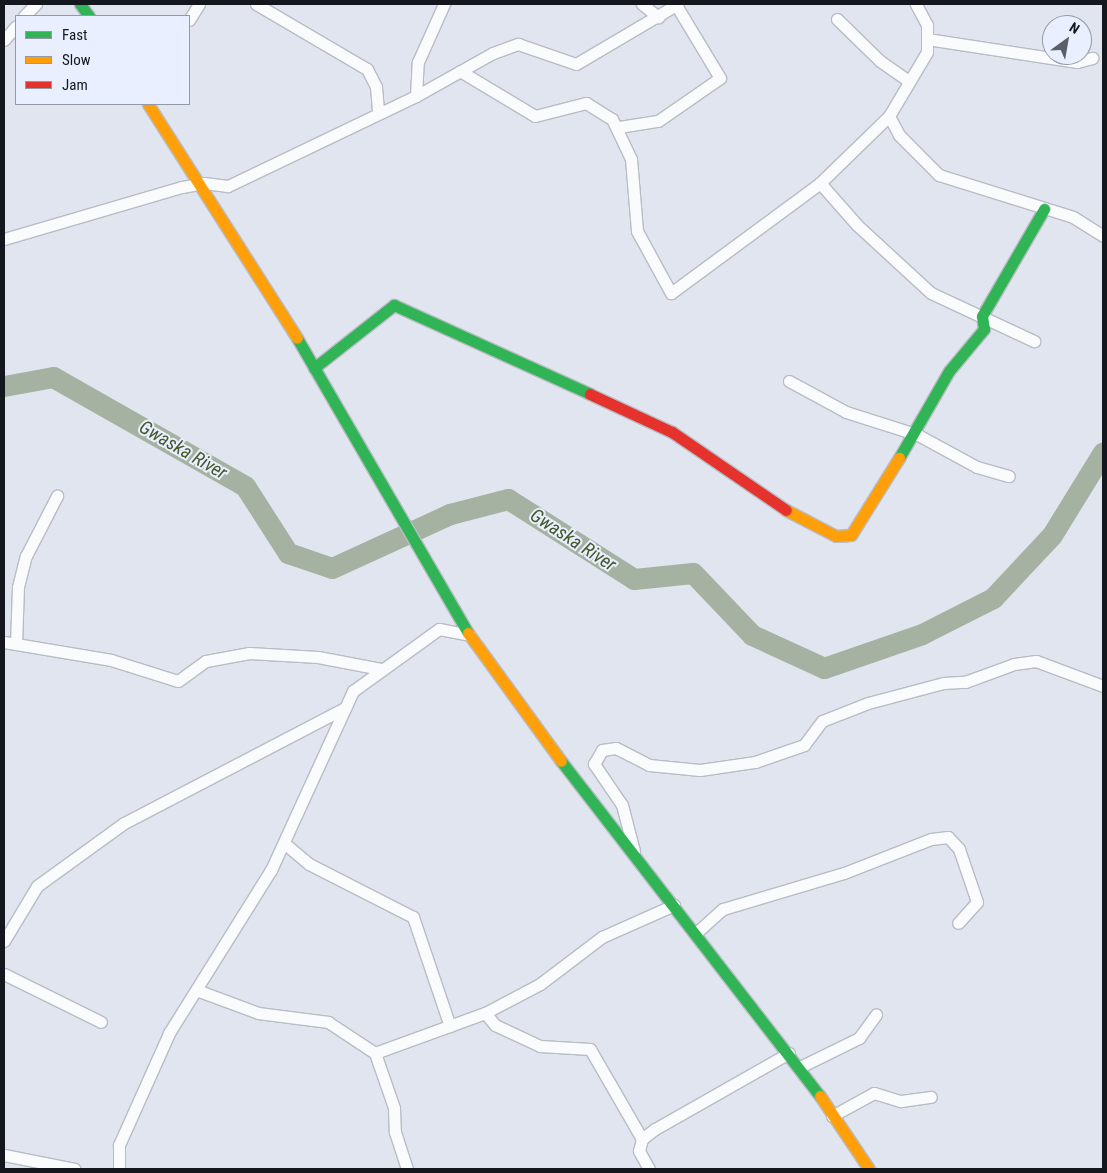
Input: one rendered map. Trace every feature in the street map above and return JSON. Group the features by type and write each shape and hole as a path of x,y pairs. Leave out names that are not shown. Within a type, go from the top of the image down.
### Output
{"main road":[{"path":"80,4 88,15"},
{"path":"149,105 204,182 314,368 421,556 469,635 543,739 636,855 800,1067 870,1169"},
{"path":"314,368 394,305 672,432 799,519 836,536 851,534 860,526 949,371 984,329 982,316 1044,209"}],"street":[{"path":"25,15 36,4"},
{"path":"190,18 199,4"},
{"path":"256,4 367,69 376,87 378,111"},
{"path":"416,96 418,62 444,4"},
{"path":"642,4 658,17"},
{"path":"460,71 535,116 586,103 619,127 631,159 637,231 671,293 820,183 889,116 927,52 927,25 916,4"},
{"path":"4,239 204,182 228,186 378,111 416,96 460,71 518,44 576,64 677,5 720,78 658,121 619,127"},
{"path":"838,19 880,61 909,81"},
{"path":"4,40 15,27"},
{"path":"927,39 1042,57"},
{"path":"889,116 899,135 939,175 1073,217 1103,236"},
{"path":"820,183 856,225 931,293 1034,342"},
{"path":"789,381 853,415 913,434 977,467 1009,476"},
{"path":"16,644 18,587 26,556 57,496"},
{"path":"119,1169 119,1145 132,1112 169,1033 199,991 284,843 352,691 439,629 469,635"},
{"path":"4,642 111,660 178,681 206,661 249,653 318,657 381,669"},
{"path":"636,855 622,805 594,764 602,750 616,748 649,765 700,770 755,762 804,746 822,721 868,703 943,683 965,682 1014,664 1036,661 1103,686"},
{"path":"4,941 37,886 124,823 345,708"},
{"path":"696,933 723,909 844,873 931,839 948,837 959,849 977,902 958,922"},
{"path":"284,843 309,864 413,917 450,1026"},
{"path":"375,1053 485,1013 540,984 602,937 674,904"},
{"path":"4,974 101,1022"},
{"path":"199,991 258,1013 328,1022 375,1053 394,1108 395,1132 407,1169"},
{"path":"485,1013 501,1028 540,1046 590,1049 642,1139 639,1151 649,1169"},
{"path":"800,1067 859,1038 876,1015"},
{"path":"642,1139 789,1053"},
{"path":"832,1116 874,1092 901,1101 931,1097"},
{"path":"4,1155 75,1169"}],"waterway":[{"name":"Gwaska River","path":"4,386 53,377 245,486 288,553 332,568 450,514 508,499 634,579 693,573 752,635 824,668 922,634 993,598 1052,535 1103,452"}],"traffic: fast":[{"path":"80,4 88,15"},
{"path":"899,458 949,371 984,329 982,316 1044,209"},
{"path":"314,368 394,305 590,394"},
{"path":"297,338 468,633"},
{"path":"561,761 820,1096"}],"traffic: slow":[{"path":"149,105 297,338"},
{"path":"786,510 836,536 851,535 899,458"},
{"path":"468,633 561,761"},
{"path":"820,1096 869,1169"}],"traffic: jam":[{"path":"590,394 672,432 786,510"}]}
